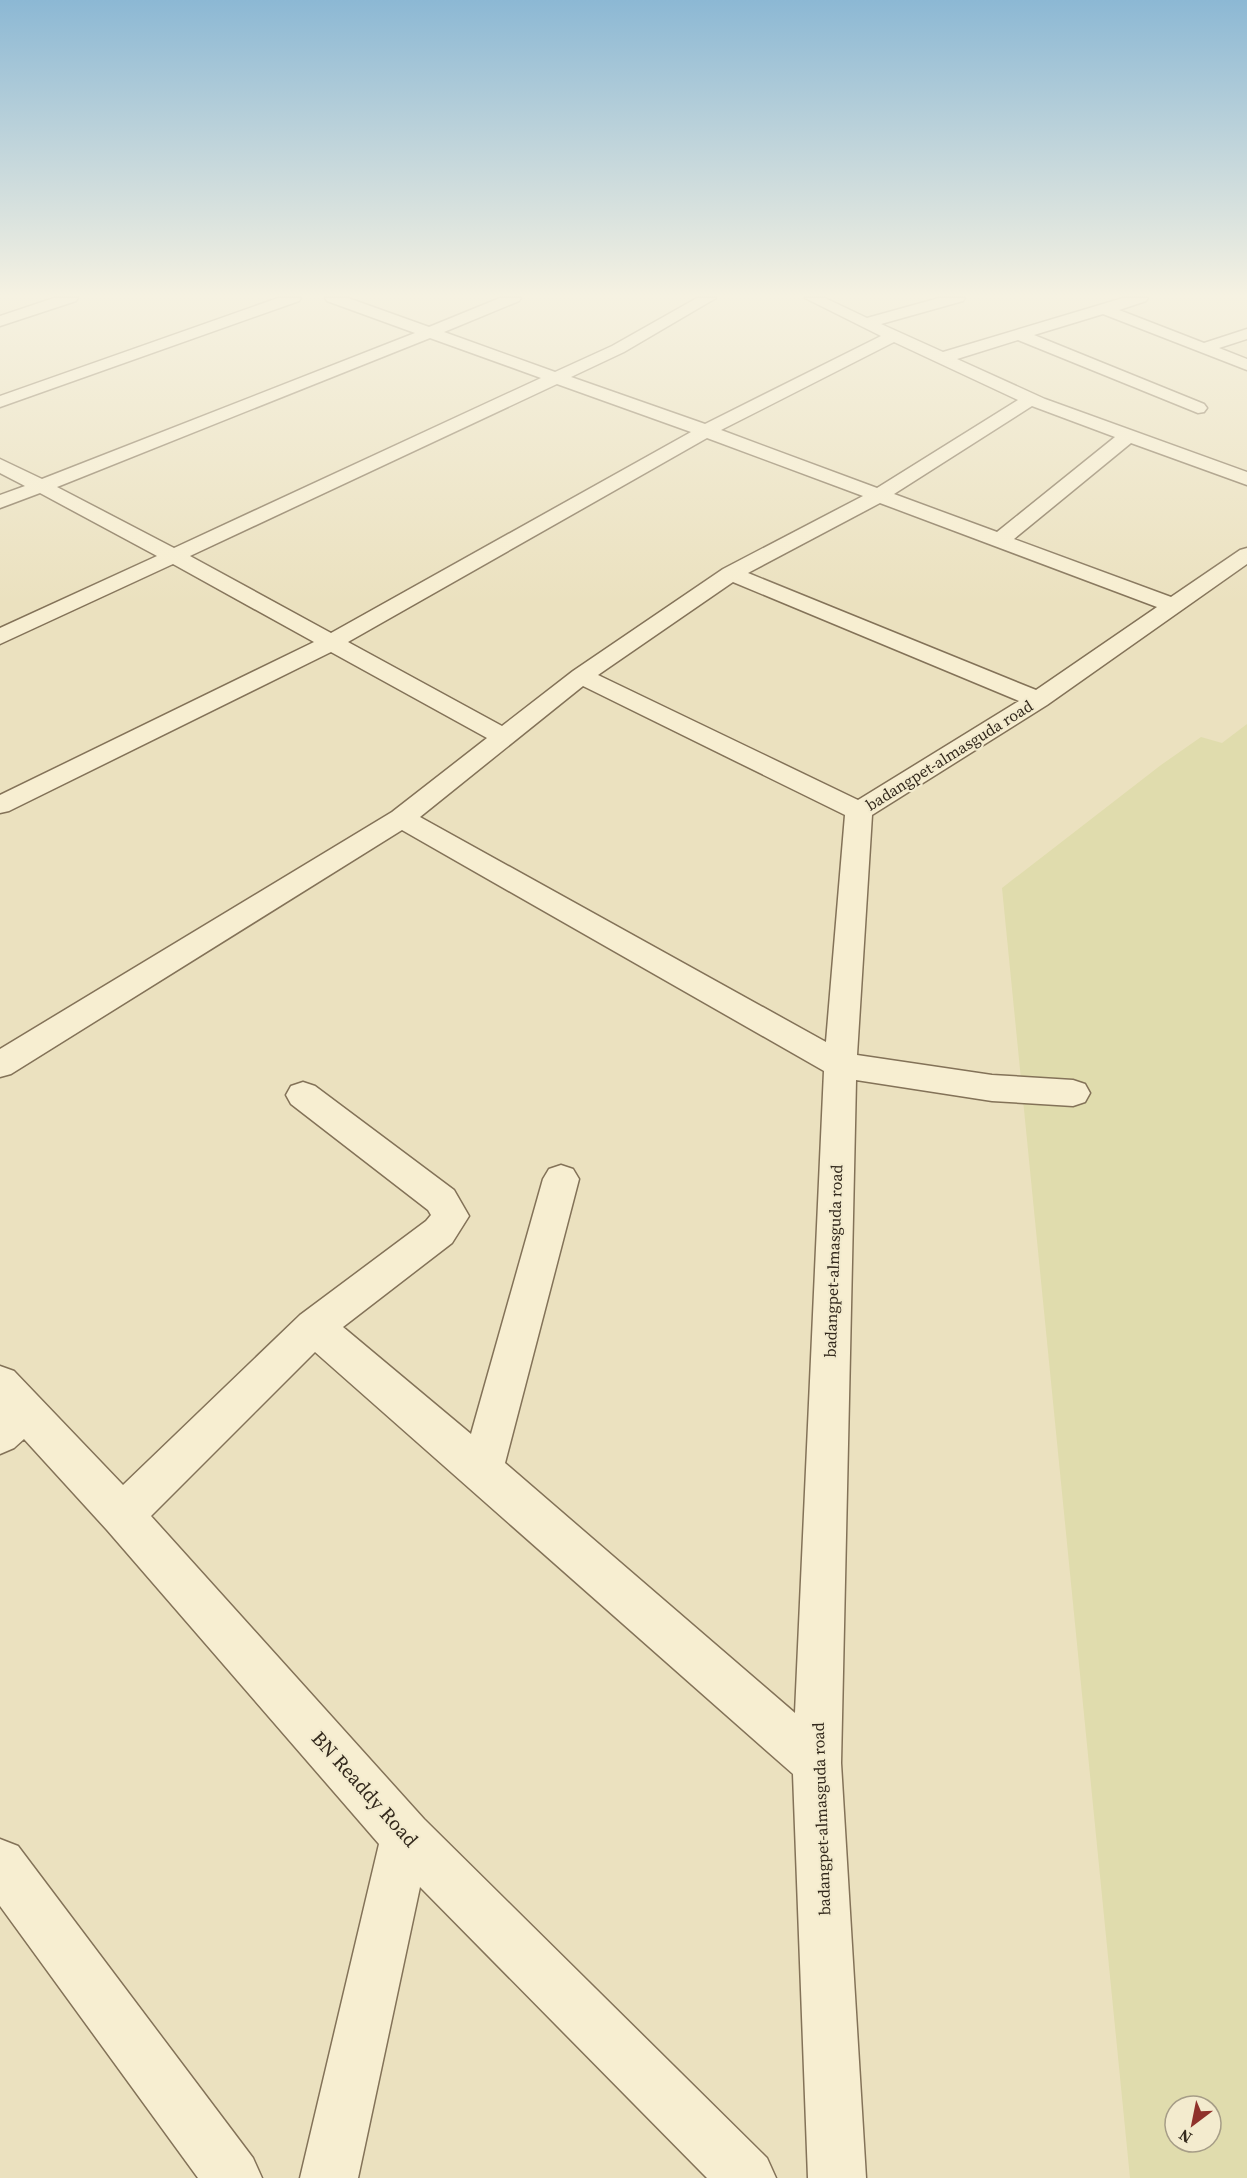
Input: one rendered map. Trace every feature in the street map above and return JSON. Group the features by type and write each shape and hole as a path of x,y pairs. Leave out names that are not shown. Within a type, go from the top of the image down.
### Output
{"street":[{"path":"0,502 261,400"},
{"path":"0,637 509,400"},
{"path":"619,400 1173,605"},
{"path":"0,805 330,643 706,431 768,400"},
{"path":"0,1065 402,818 581,676 731,574 878,496 1030,400"},
{"path":"1033,400 1247,479"},
{"path":"1178,400 1198,408"},
{"path":"1000,540 1128,436"},
{"path":"0,465 174,556 503,737"},
{"name":"badangpet-almasguda road","path":"837,2178 817,1763 840,1065 859,811 1038,700 1247,554"},
{"path":"731,574 1038,700"},
{"path":"581,676 859,811"},
{"path":"402,818 840,1065 992,1088 1073,1093"},
{"path":"122,1515 314,1327 439,1232 451,1216 441,1200 303,1095"},
{"path":"482,1470 561,1179"},
{"path":"314,1327 482,1470 817,1763"},
{"name":"BN Readdy Road","path":"8,1410 122,1515 406,1837 747,2178"},
{"path":"329,2178 406,1837"},
{"path":"0,1864 233,2178"}],"shaded area":[{"path":"1247,724 1247,2178 1130,2178 1002,888 1161,765 1201,737 1222,743"}]}
